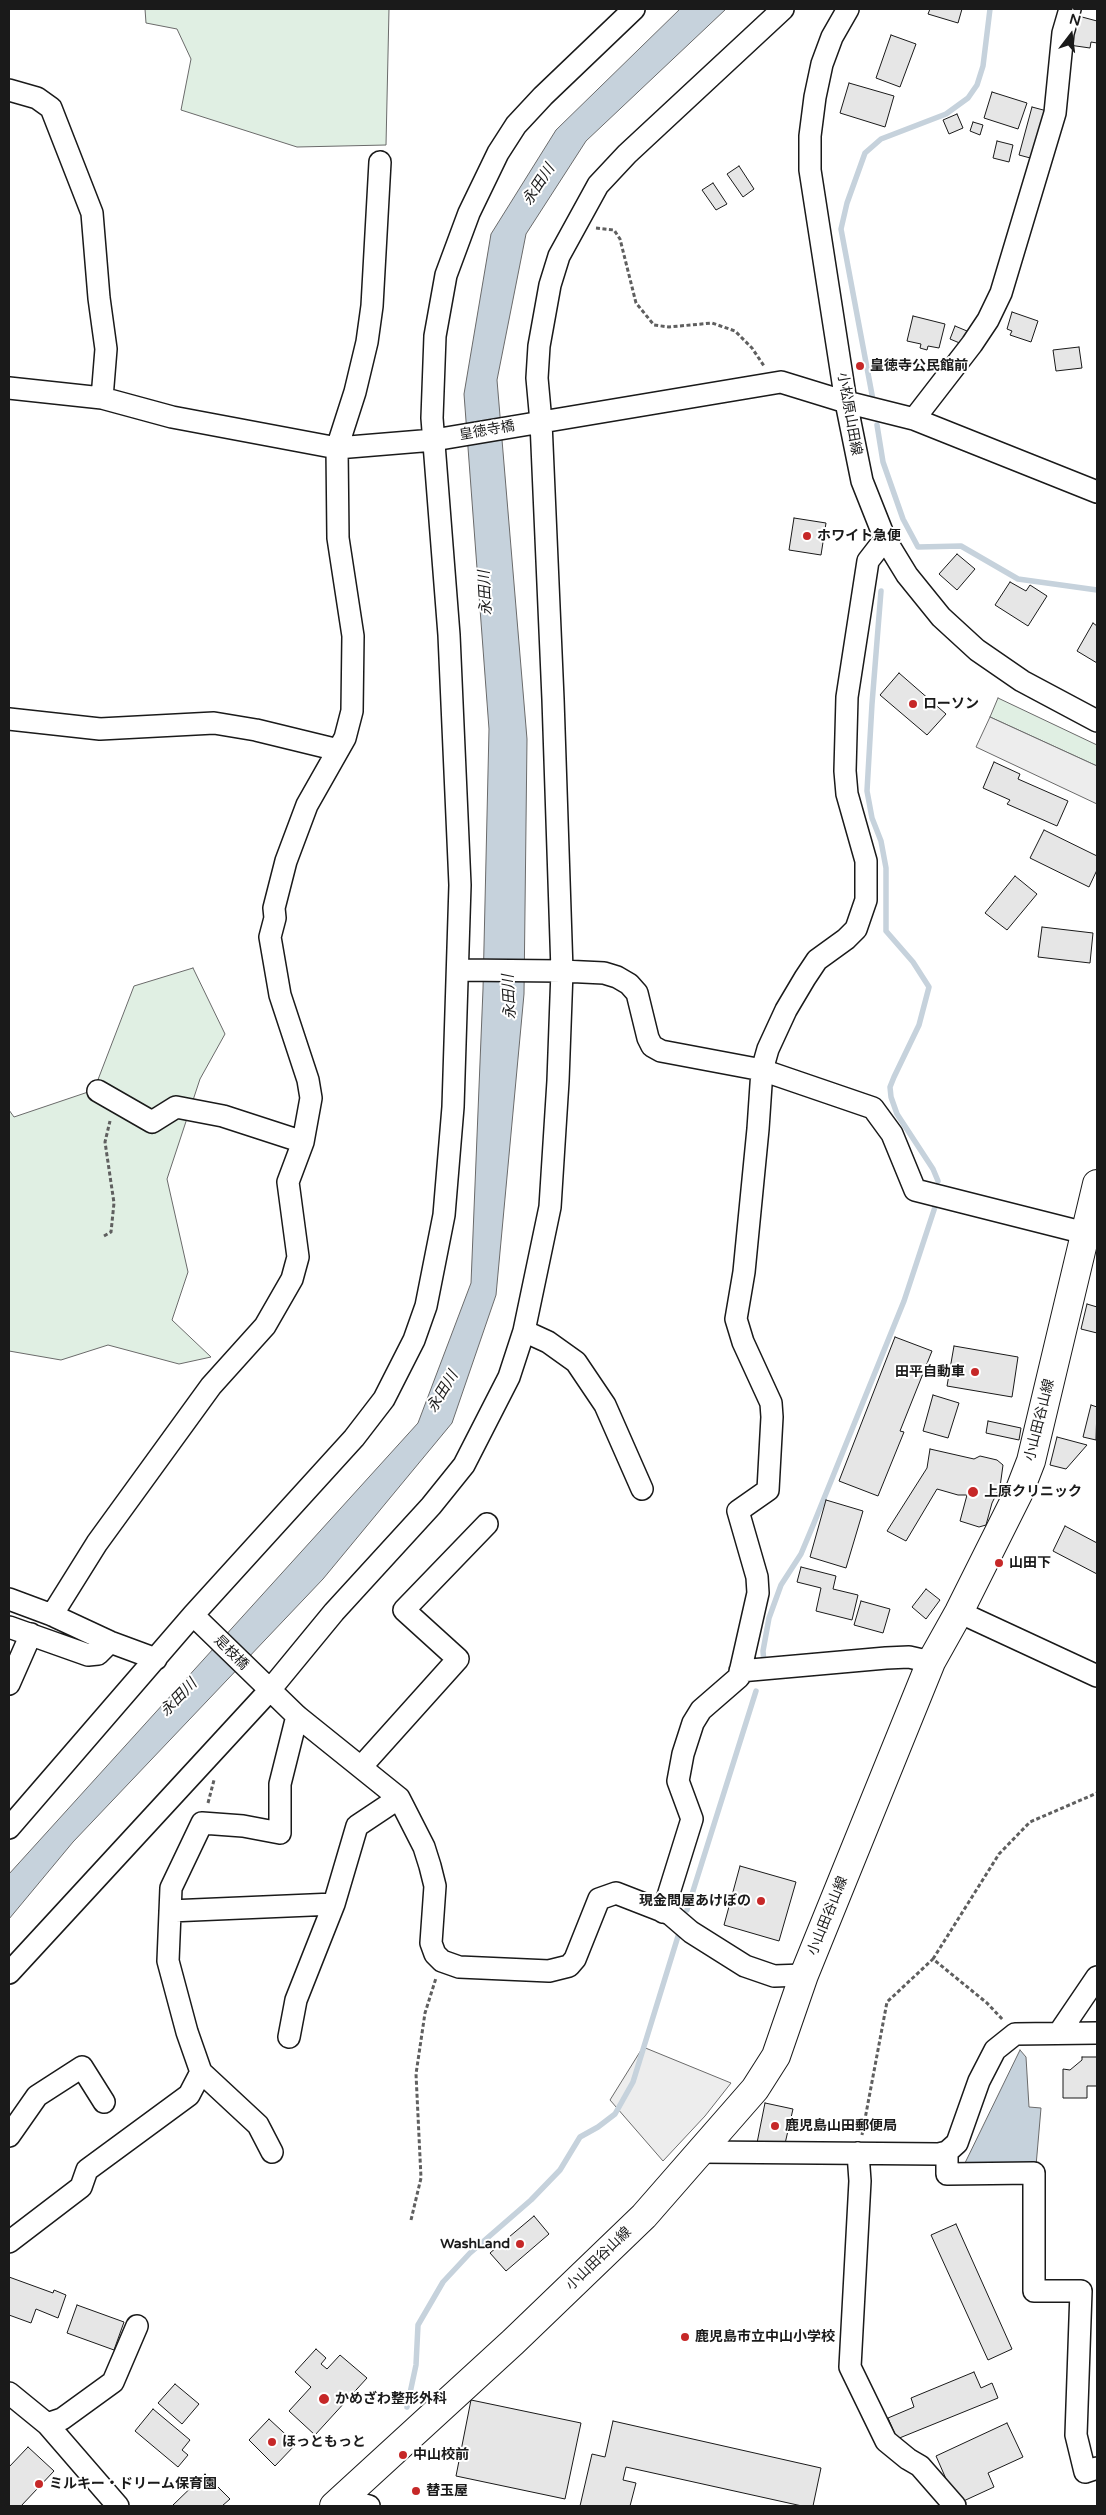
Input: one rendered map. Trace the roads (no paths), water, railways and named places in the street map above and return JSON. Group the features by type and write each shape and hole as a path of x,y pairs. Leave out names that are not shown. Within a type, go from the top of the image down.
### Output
{"main road":[{"name":"小山田谷山線","path":"349,2504 644,2216 755,2089 776,2056 804,1974 931,1662 960,1612 1019,1492 1031,1461 1097,1184"}],"street":[{"path":"9,1828 193,1616 354,1438 384,1399 414,1340 426,1306 444,1214 453,1107 460,884 450,655 432,418 435,336 446,275 469,213 498,153 516,125 634,9"},
{"path":"9,1973 269,1691 334,1612 432,1506 464,1465 509,1377 524,1331 550,1207 562,971 541,422 537,378 539,346 550,285 559,256 573,226 598,185 627,154 783,9"},
{"name":"小松原山田線","path":"848,9 832,37 822,64 815,96 810,136 810,170 846,402 862,481 885,539 907,575 936,610 977,650 1022,681 1097,721"},
{"path":"914,419 972,344 988,320 1002,293 1055,113 1063,33 1070,9"},
{"path":"9,90 37,98 51,108 92,213 99,298 106,348 102,398"},
{"path":"52,1615 97,1543 211,1386 266,1326 292,1279 298,1257 288,1182 303,1142 311,1098 308,1080 280,996 270,937 275,918 274,908 284,870 304,813 345,738 352,711 353,636 338,538 337,448 355,392 367,342 372,306 380,162"},
{"name":"皇徳寺橋","path":"9,388 102,398 172,417 337,448 434,440 781,382 846,402 914,419 1097,492"},
{"path":"663,1912 692,1819 678,1781 683,1754 693,1723 701,1710 739,1677 758,1593 758,1577 738,1511 768,1490 772,1416 771,1404 743,1342 736,1319 746,1253 762,1070 768,1049 786,1010 805,978 817,960 856,929 866,900 866,861 847,794 846,697 868,562 885,539"},
{"path":"9,720 100,729 214,723 256,730 338,750"},
{"path":"458,970 562,971 604,973 618,977 630,984 637,992 641,1002 648,1038 652,1046 661,1051 762,1070 873,1108 892,1134 915,1190 1085,1233"},
{"path":"98,1091 152,1122 176,1107 224,1116 303,1142"},
{"path":"524,1331 548,1342 576,1362 605,1405 642,1489"},
{"path":"361,1766 458,1659 404,1610 486,1524"},
{"path":"9,1599 52,1615 110,1642 156,1660"},
{"path":"960,1612 1097,1676"},
{"name":"是枝橋","path":"193,1616 297,1716 399,1798"},
{"path":"9,1627 88,1655 98,1654 110,1642"},
{"path":"9,1684 31,1634"},
{"path":"740,1671 909,1657 931,1662"},
{"path":"272,2152 258,2125 201,2072 186,2032 168,1961 171,1888 202,1823 243,1826 280,1833 280,1784 297,1716"},
{"path":"289,2037 296,2000 334,1904 357,1826 399,1798 424,1847 430,1866 435,1886 431,1943 435,1954 442,1961 459,1967 549,1971 570,1966 575,1959 599,1898 616,1893 663,1912 745,1966 774,1976 804,1974"},
{"path":"170,1911 334,1904"},
{"path":"1059,2033 1097,1977"},
{"path":"701,2152 938,2154 947,2152 957,2143 980,2081 996,2050 1015,2034 1097,2033"},
{"path":"9,2136 37,2096 82,2066 104,2102"},
{"path":"9,2242 81,2187 87,2170 190,2095 201,2072"},
{"path":"947,2152 947,2174 1034,2173 1034,2290 1081,2291 1076,2434 1085,2472 1097,2468"},
{"path":"858,2153 860,2181 850,2367 886,2441 920,2466 955,2506"},
{"path":"47,2424 62,2419 113,2382 137,2326"},
{"path":"9,2394 47,2424 118,2506"}],"water":[{"name":"永田川","path":"680,9 726,9 586,141 526,234 497,380 527,739 524,994 496,1295 452,1423 323,1579 73,1842 9,1919 9,1874 418,1423 471,1283 483,989 489,729 464,394 491,234 556,130"},
{"path":"1020,2050 1026,2057 1029,2107 1041,2108 1036,2166 964,2165"}],"waterway":[{"path":"873,400 841,229 847,203 865,153 881,139 946,114 968,98 977,85 983,66 990,9"},
{"path":"877,425 883,462 903,519 918,547 961,546 1018,579 1097,590"},
{"path":"881,591 867,791 872,818 881,841 886,868 886,931 913,962 929,987 919,1025 890,1087 891,1097 897,1114 933,1169 938,1181"},
{"path":"764,1663 763,1651 769,1618 781,1585 801,1554 814,1523 904,1301 935,1207"},
{"path":"687,1910 756,1691"},
{"path":"407,2407 416,2365 418,2325 443,2282 470,2253 531,2200 560,2170 580,2137 598,2127 615,2114 633,2082 679,1933"}],"place":[{"name":"皇徳寺公民館前","path":"860,366"},
{"name":"ホワイト急便","path":"807,536"},
{"name":"ローソン","path":"913,704"},
{"name":"田平自動車","path":"975,1372"},
{"name":"上原クリニック","path":"973,1492"},
{"name":"山田下","path":"999,1563"},
{"name":"現金問屋あけぼの","path":"761,1901"},
{"name":"鹿児島山田郵便局","path":"775,2126"},
{"name":"WashLand","path":"520,2244"},
{"name":"鹿児島市立中山小学校","path":"685,2337"},
{"name":"かめざわ整形外科","path":"324,2399"},
{"name":"ほっともっと","path":"272,2442"},
{"name":"中山校前","path":"403,2455"},
{"name":"ミルキー・ドリーム保育園","path":"39,2484"},
{"name":"替玉屋","path":"416,2491"}]}
